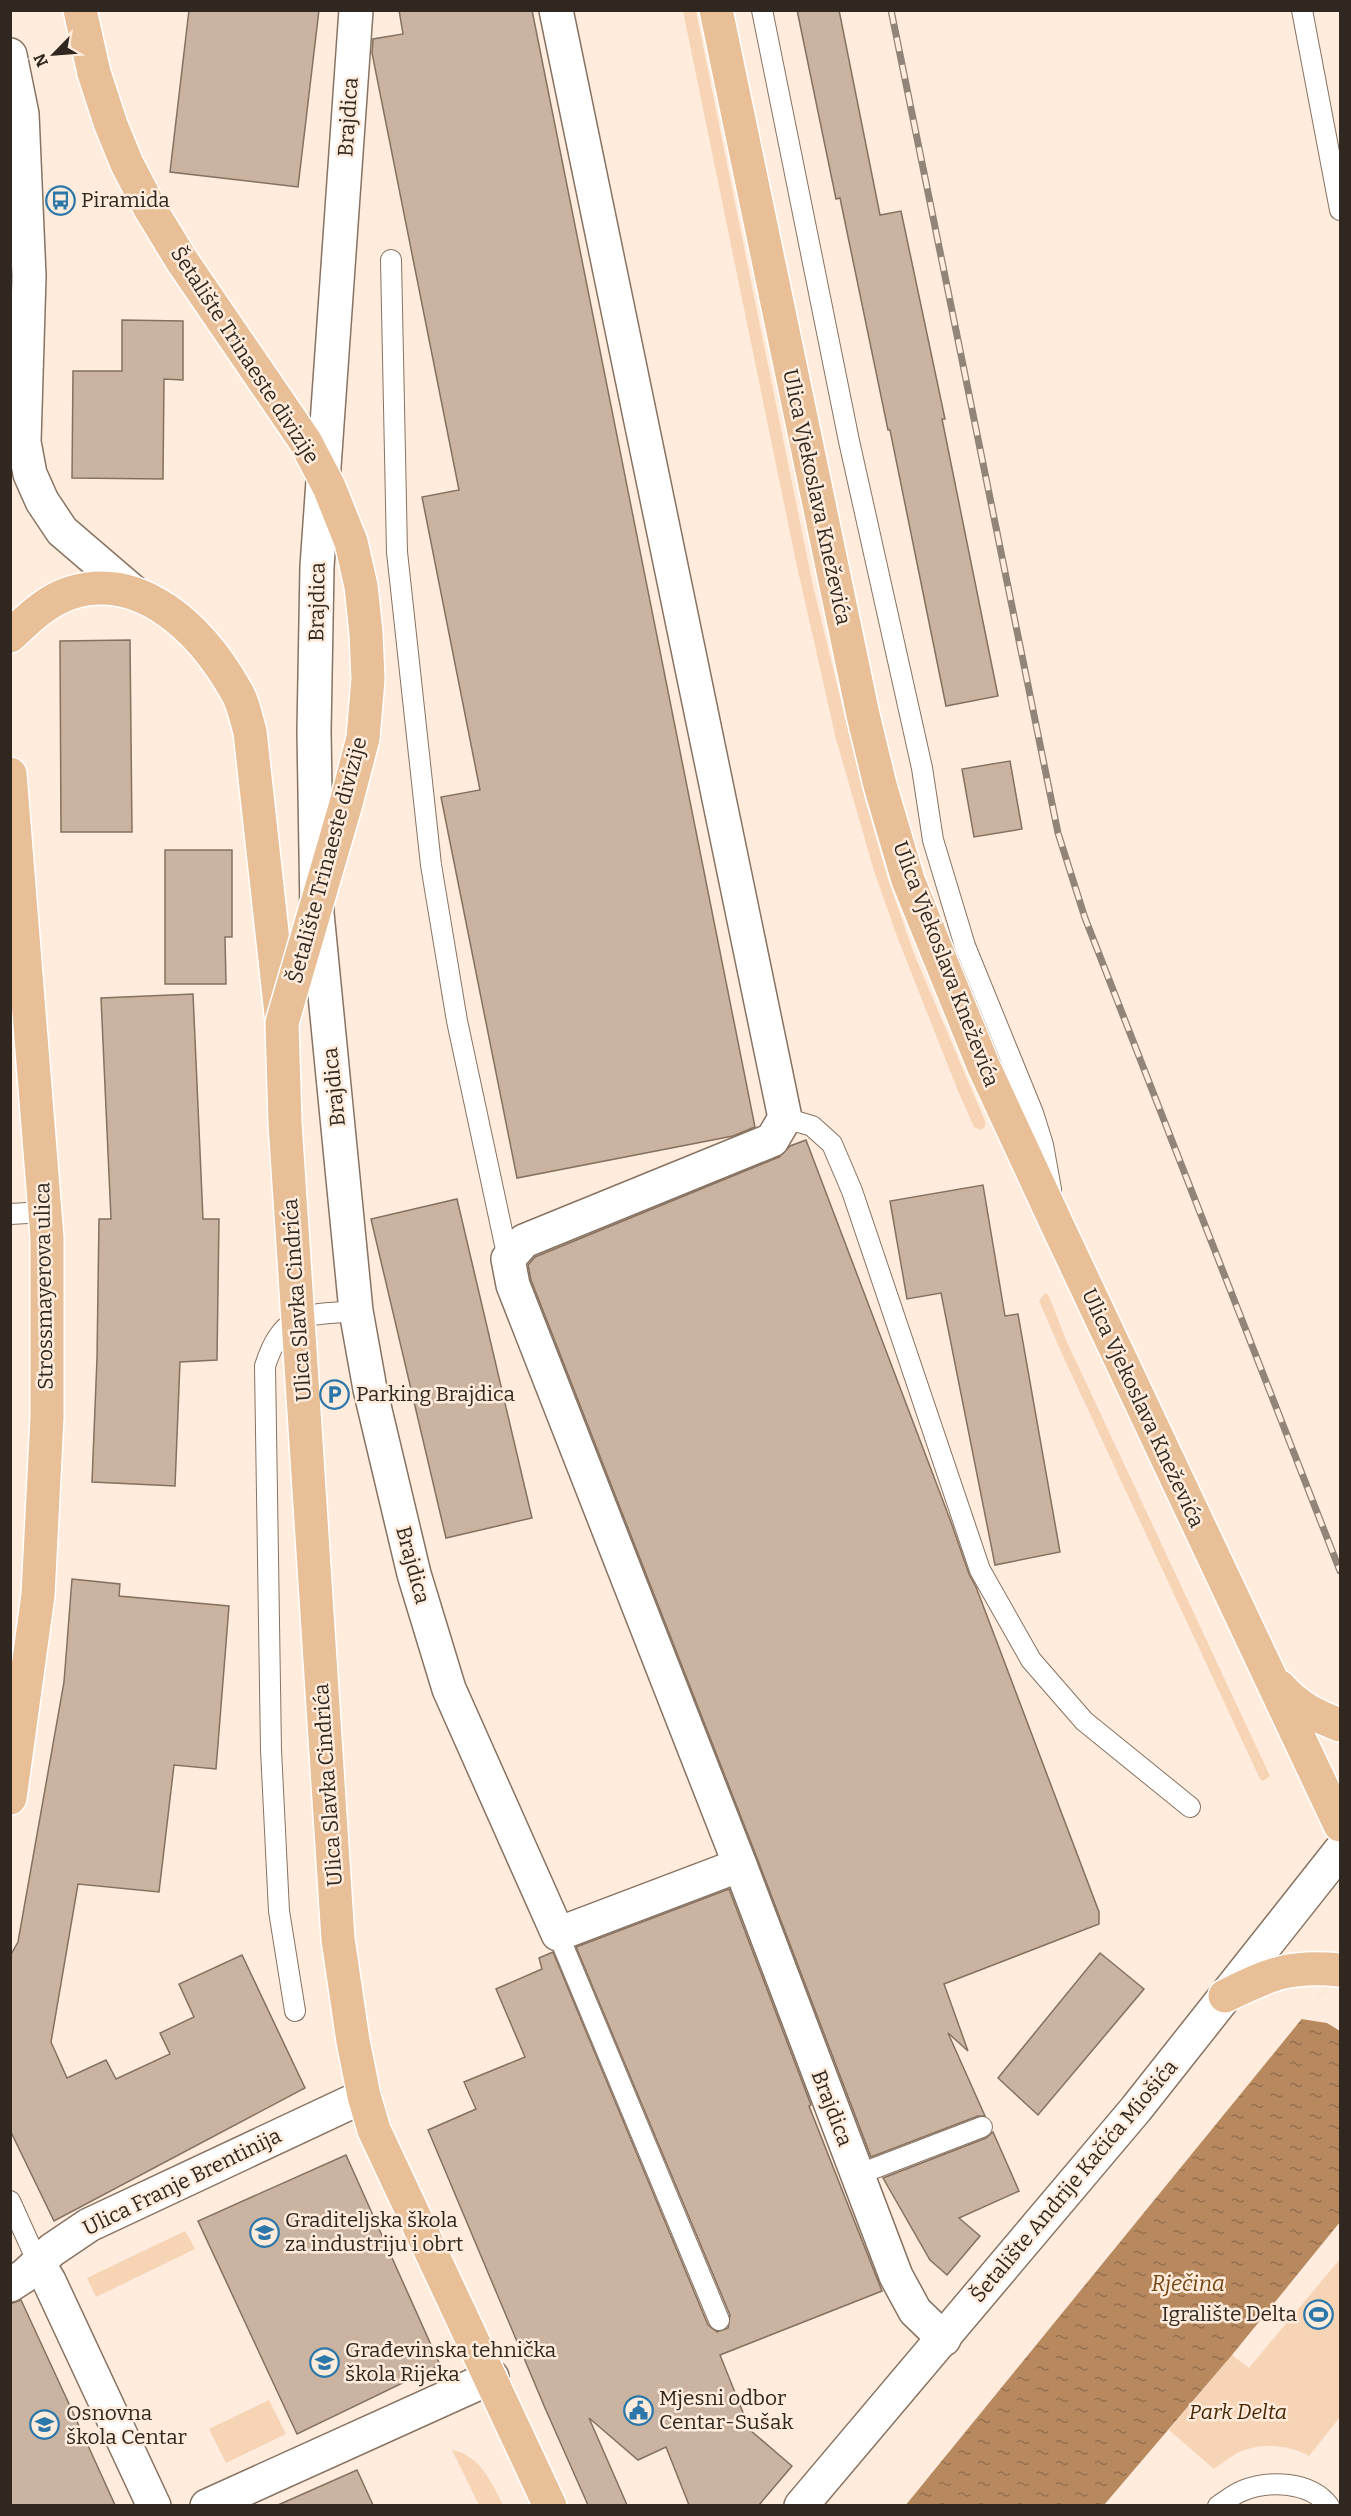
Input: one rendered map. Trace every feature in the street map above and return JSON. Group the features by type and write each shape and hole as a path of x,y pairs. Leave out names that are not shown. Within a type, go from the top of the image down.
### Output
{"main road":[{"name":"Šetalište Trinaeste divizije","path":"80,10 94,73 127,164 151,210 182,261 305,441 328,487 351,542 361,586 368,679 363,738 282,1023"},
{"name":"Ulica Vjekoslava Kneževića","path":"716,10 810,470 863,715 880,785 913,891 983,1065 1341,1825"},
{"path":"10,636 42,607 69,593 98,587 132,591 170,611 209,649 237,691 250,732 282,1023"},
{"name":"Strossmayerova ulica","path":"10,774 45,1212 47,1418 38,1595 14,1754 10,1798"},
{"name":"Ulica Slavka Cindrića","path":"282,1023 285,1124 338,1939 364,2096 374,2130 492,2377 550,2505"},
{"path":"1267,1671 1289,1698 1312,1715 1341,1725"},
{"path":"1225,1996 1272,1974 1294,1969 1341,1970"}],"street":[{"name":"Brajdica","path":"356,10 317,567 314,730 317,914 356,1311 370,1389 414,1574 449,1689 558,1934"},
{"path":"508,1259 524,1241 772,1140 785,1118 556,10"},
{"path":"10,55 22,114 29,276 24,442 30,474 42,501 62,531 132,591"},
{"name":"Brajdica","path":"508,1259 513,1285 740,1865 896,2276 915,2311 944,2339"},
{"name":"Šetalište Andrije Kačića Miošića","path":"801,2505 944,2339 1136,2109 1341,1851"},
{"path":"558,1934 740,1865"},
{"name":"Ulica Franje Brentinija","path":"10,2285 52,2250 89,2225 364,2096"},
{"path":"38,2264 49,2281 154,2505"},
{"path":"207,2505 492,2377"}],"lane":[{"path":"762,10 849,441 921,768 933,840 965,946 1033,1113 1043,1145 1056,1224"},
{"path":"1302,10 1341,210"},
{"path":"391,260 397,552 431,865 457,1021 508,1259"},
{"path":"785,1118 812,1126 832,1144 852,1191 980,1570 1031,1660 1084,1721 1190,1807"},
{"path":"10,1214 45,1212"},
{"path":"295,2011 279,1911 272,1773 265,1366 273,1341 287,1326 305,1315 356,1311"},
{"path":"558,1934 719,2320"},
{"path":"857,2175 982,2127"},
{"path":"10,2201 38,2264"},
{"path":"1218,2505 1240,2499 1265,2485 1295,2486 1313,2491 1329,2505"}],"green space":[{"path":"683,11 696,11 813,586 865,800 887,876 914,954 985,1121 985,1127 981,1130 974,1127 958,1091 898,939 874,871 836,739 796,562"},
{"path":"1045,1293 1049,1296 1066,1340 1270,1776 1263,1781 1260,1779 1063,1356 1039,1301"},
{"path":"185,2231 195,2249 96,2297 87,2278"},
{"name":"Park Delta","path":"1340,2259 1340,2417 1309,2456 1282,2447 1261,2446 1242,2451 1214,2469 1169,2430 1232,2355 1249,2368"},
{"path":"269,2400 286,2434 226,2463 209,2429"},
{"path":"452,2450 470,2457 484,2471 503,2505 479,2505"}],"water":[{"name":"Rječina","path":"1340,1972 1340,2222 1232,2355 1104,2505 905,2506"}],"pier":[{"path":"1340,1972 1340,2031 1327,2023 1301,2019"}],"building":[{"path":"189,10 319,10 298,187 170,172"},
{"path":"399,10 532,10 755,1127 733,1136 517,1178 441,797 480,790 422,497 459,490 372,53 373,39 403,34"},
{"path":"797,10 839,10 880,215 901,211 945,419 942,419 998,696 946,706 890,430 888,430 840,198 836,199"},
{"path":"122,320 183,321 183,380 164,379 163,479 72,478 73,371 122,371"},
{"path":"130,640 132,832 61,832 60,641"},
{"path":"1010,761 1022,829 974,837 962,769"},
{"path":"165,850 232,850 232,937 225,937 226,984 165,984"},
{"path":"193,994 203,1219 219,1219 217,1360 180,1362 175,1486 92,1482 99,1219 111,1219 101,998"},
{"path":"806,1140 1099,1912 1099,1924 944,1984 968,2051 948,2033 985,2116 978,2116 871,2157 531,1280 528,1265 535,1257 779,1157 790,1146"},
{"path":"983,1185 1005,1316 1018,1314 1060,1552 995,1565 941,1293 907,1299 890,1201"},
{"path":"457,1199 532,1518 446,1538 371,1219"},
{"path":"72,1579 120,1584 119,1596 229,1606 216,1769 174,1765 159,1892 78,1884 51,2042 67,2078 106,2060 116,2079 170,2054 160,2033 194,2017 179,1984 242,1955 305,2088 54,2221 10,2130 10,1956 18,1942 64,1682"},
{"path":"729,1889 811,2105 809,2106 882,2291 720,2355 750,2430 792,2466 759,2505 689,2505 666,2447 638,2460 589,2418 627,2505 588,2505 428,2130 476,2109 464,2082 525,2057 496,1989 542,1969 539,1958 553,1952 708,2325 717,2332 728,2328 730,2315 576,1947"},
{"path":"1100,1953 1144,1989 1038,2115 998,2078"},
{"path":"993,2132 1019,2191 959,2218 980,2236 947,2275 930,2260 883,2178 986,2138"},
{"path":"346,2155 440,2365 297,2434 198,2221"},
{"path":"21,2300 115,2505 10,2505 10,2304"},
{"path":"357,2470 373,2505 278,2505"}],"railway":[{"path":"891,10 1058,833 1085,918 1340,1571"}],"place":[{"name":"Piramida","path":"60,200"},
{"name":"Parking Brajdica","path":"335,1394"},
{"name":"Graditeljska škola za industriju i obrt","path":"264,2232"},
{"name":"Igralište Delta","path":"1318,2314"},
{"name":"Građevinska tehnička škola Rijeka","path":"324,2362"},
{"name":"Mjesni odbor Centar-Sušak","path":"638,2410"},
{"name":"Osnovna škola Centar","path":"45,2425"}]}
